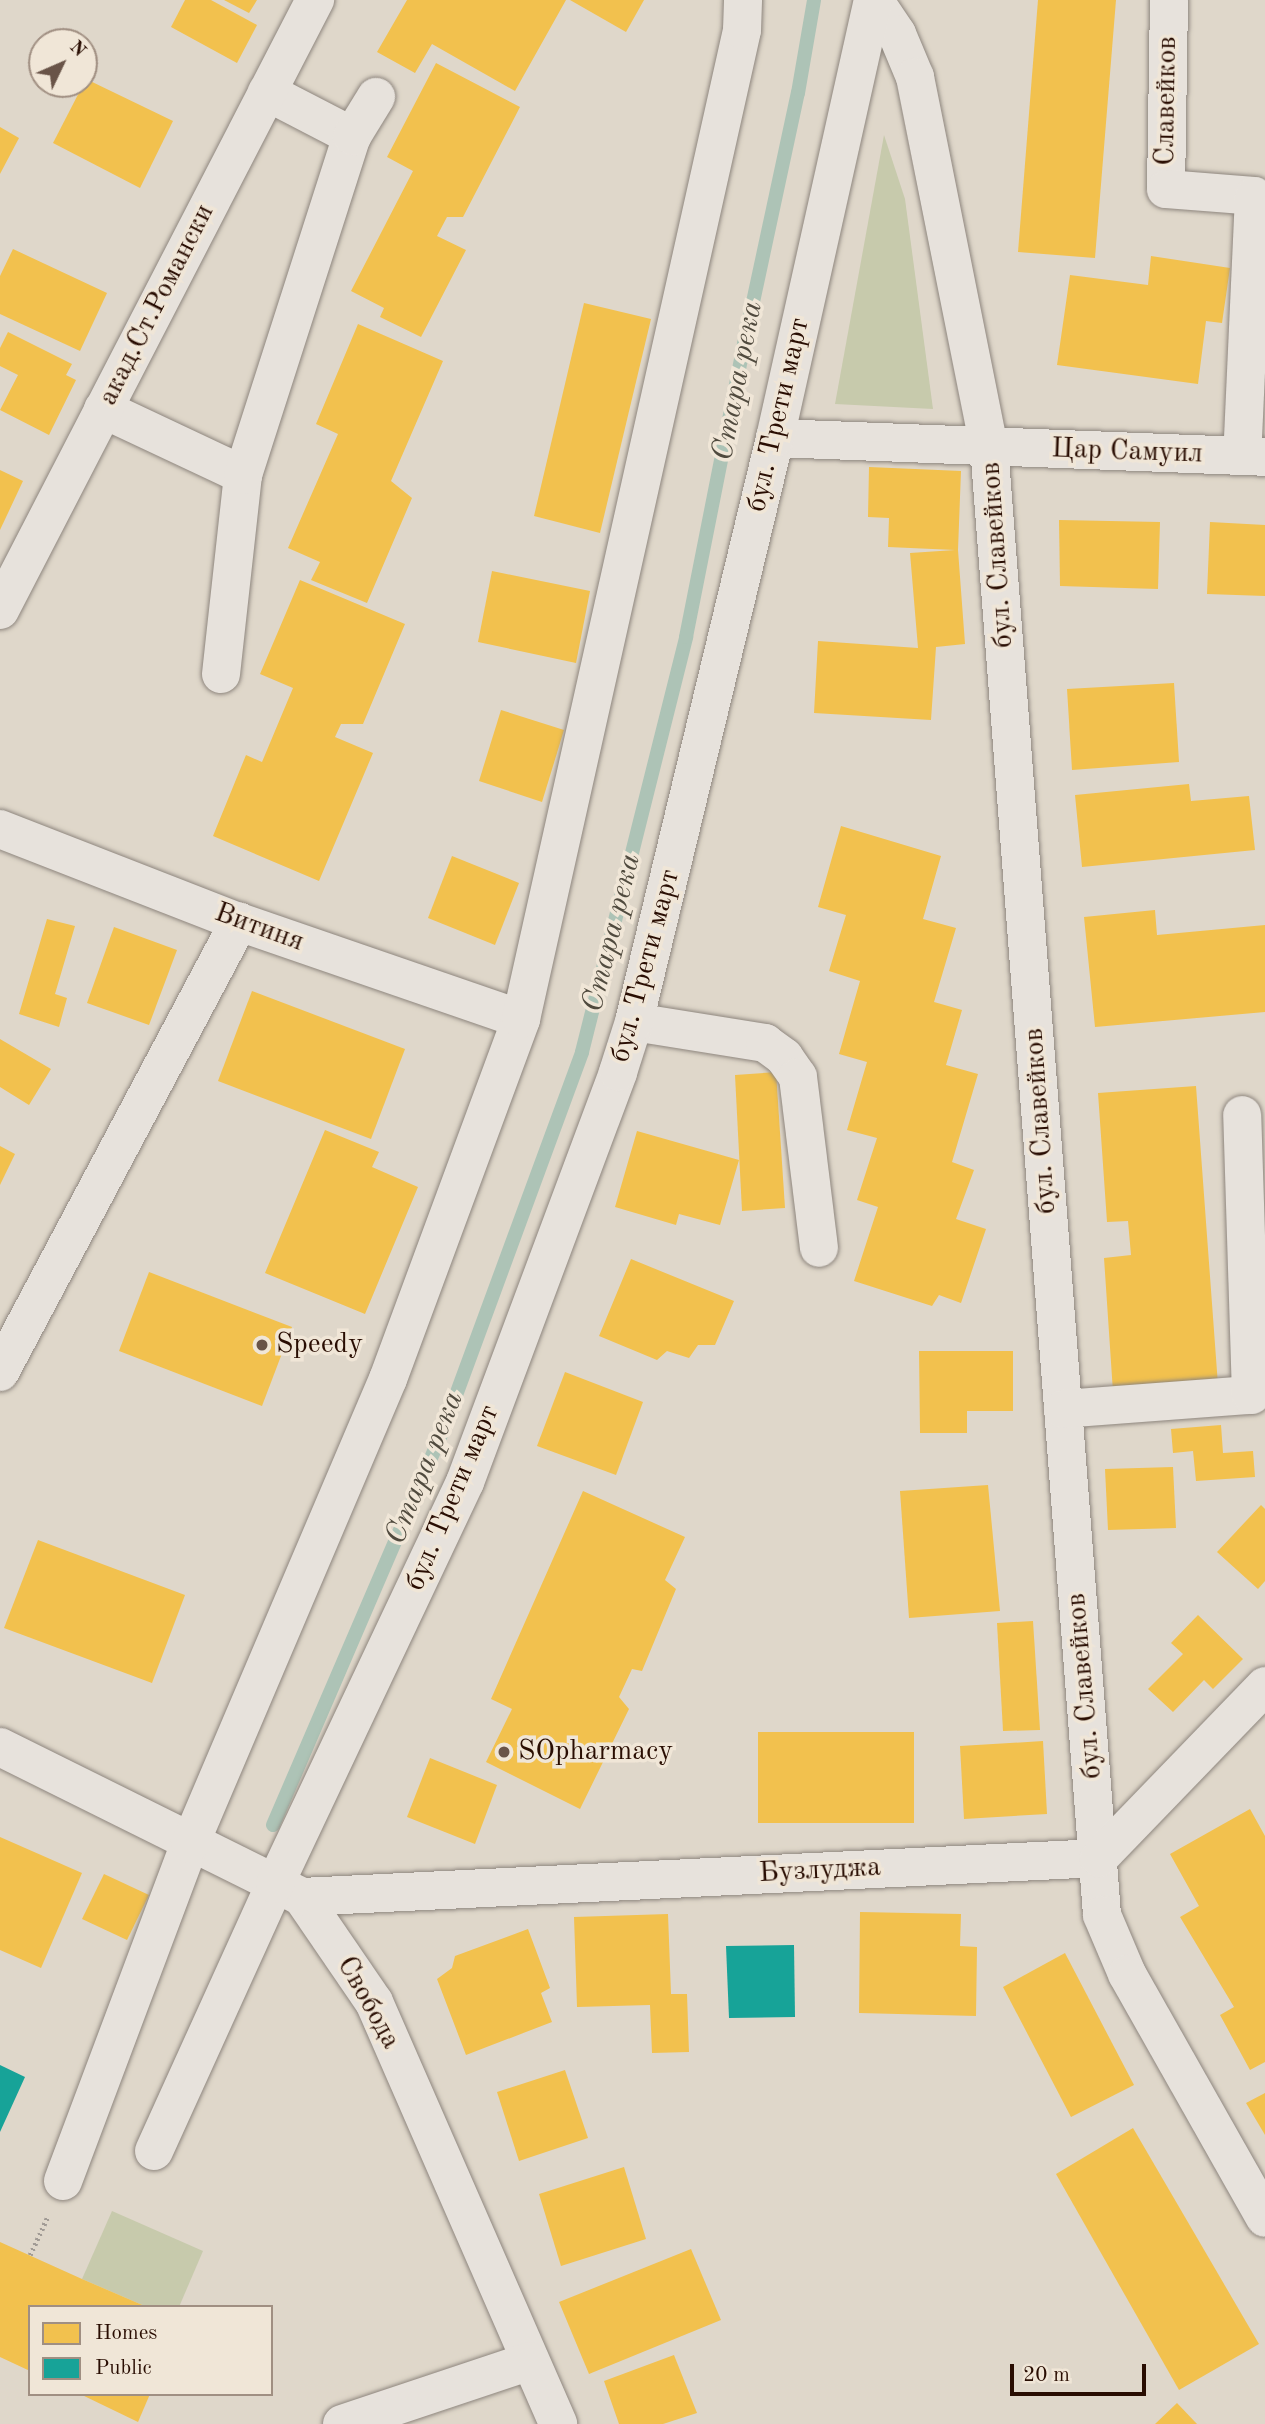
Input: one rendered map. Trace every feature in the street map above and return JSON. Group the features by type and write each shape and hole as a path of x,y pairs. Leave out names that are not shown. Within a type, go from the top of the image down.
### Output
{"street":[{"name":"акад.Ст.Романски","path":"0,610 315,0"},
{"path":"63,2181 191,1844 388,1379 521,1019 742,30 743,0"},
{"name":"бул. Трети март","path":"154,2151 288,1890 465,1482 618,1072 634,1022 775,438 873,0"},
{"name":"бул. Славейков","path":"873,0 897,34 915,77 989,446 1102,1915 1127,1974 1265,2218"},
{"name":"Славейков","path":"1169,0 1166,189 1254,196 1254,457"},
{"path":"267,92 352,136"},
{"path":"221,674 243,475 352,136 376,97"},
{"path":"103,409 243,475"},
{"name":"Цар Самуил","path":"775,438 1254,457"},
{"name":"Витиня","path":"0,829 239,922 521,1019"},
{"path":"0,1372 239,922"},
{"path":"634,1022 765,1044 784,1057 798,1077 819,1248"},
{"path":"1063,1409 1251,1395 1242,1115"},
{"path":"1099,1858 1265,1686"},
{"path":"0,1747 288,1890"},
{"name":"Бузлуджа","path":"288,1890 1099,1858"},
{"name":"Свобода","path":"288,1890 374,2002 558,2424"},
{"path":"342,2424 530,2361"}],"green space":[{"path":"884,135 905,199 933,409 835,404"},
{"path":"112,2211 203,2251 180,2305 142,2305 82,2279"}],"building: Homes":[{"path":"185,0 211,0 257,25 237,63 171,27"},
{"path":"224,0 257,0 249,13"},
{"path":"407,0 566,0 515,91 432,44 415,73 377,52"},
{"path":"570,0 644,0 626,32"},
{"path":"1038,0 1116,0 1095,258 1018,252"},
{"path":"436,63 520,107 463,217 447,217 437,236 466,250 421,337 380,317 384,308 351,291 413,171 387,157"},
{"path":"98,85 173,121 140,188 53,143 76,98 98,98"},
{"path":"0,127 19,138 0,174"},
{"path":"13,249 107,293 80,351 0,314 0,276"},
{"path":"1151,256 1230,268 1222,323 1206,321 1198,384 1057,365 1070,275 1148,285"},
{"path":"584,303 651,319 600,533 534,516"},
{"path":"358,324 443,361 391,481 412,498 367,603 311,580 320,562 288,548 338,434 316,424"},
{"path":"8,332 72,364 66,375 76,380 49,435 0,410 18,375 0,366 0,348"},
{"path":"869,467 961,471 958,550 965,644 936,647 931,720 814,713 818,641 918,648 910,553 955,550 888,547 889,518 868,517"},
{"path":"0,470 23,481 0,530"},
{"path":"1059,520 1160,522 1158,589 1060,586"},
{"path":"1210,522 1265,525 1265,596 1207,594"},
{"path":"492,571 590,591 576,663 478,642"},
{"path":"300,580 405,624 363,724 341,724 335,737 373,753 319,881 213,836 246,755 262,762 293,688 260,674"},
{"path":"1174,683 1179,762 1072,770 1067,689"},
{"path":"501,710 564,730 542,802 479,781"},
{"path":"1189,784 1191,801 1249,796 1255,850 1082,867 1075,795"},
{"path":"841,826 941,856 923,919 956,928 934,1002 962,1010 946,1065 978,1074 952,1162 974,1170 956,1219 986,1229 961,1303 939,1295 932,1306 854,1281 878,1207 857,1200 877,1138 847,1130 867,1062 839,1054 860,981 829,971 846,915 818,907"},
{"path":"452,856 519,883 495,945 428,918"},
{"path":"1155,910 1157,935 1265,925 1265,1012 1095,1027 1084,917"},
{"path":"47,919 75,926 55,994 67,998 59,1027 19,1014"},
{"path":"114,927 177,950 149,1025 87,1003"},
{"path":"252,991 405,1049 371,1139 218,1081"},
{"path":"0,1039 51,1069 29,1105 0,1087"},
{"path":"776,1072 785,1208 742,1211 735,1075"},
{"path":"1196,1086 1218,1385 1113,1392 1104,1258 1131,1255 1128,1221 1107,1222 1098,1093"},
{"path":"325,1130 379,1152 372,1167 418,1187 365,1314 265,1273"},
{"path":"637,1131 739,1160 720,1225 679,1214 676,1225 615,1207"},
{"path":"0,1146 15,1154 0,1185"},
{"path":"631,1259 734,1301 715,1345 698,1345 689,1358 667,1351 657,1360 599,1336"},
{"path":"149,1272 292,1327 262,1406 119,1351"},
{"path":"919,1351 1013,1351 1013,1411 967,1411 967,1433 920,1433"},
{"path":"565,1372 643,1402 616,1475 537,1446"},
{"path":"1221,1425 1223,1453 1253,1451 1255,1477 1196,1481 1193,1451 1173,1453 1171,1429"},
{"path":"1173,1467 1176,1528 1108,1530 1105,1469"},
{"path":"988,1485 1000,1611 909,1618 900,1491"},
{"path":"583,1491 685,1537 665,1580 676,1589 642,1671 632,1669 619,1697 629,1709 580,1809 486,1762 512,1709 491,1699"},
{"path":"1261,1505 1265,1509 1265,1581 1258,1589 1217,1552"},
{"path":"38,1540 185,1595 152,1683 4,1628"},
{"path":"1198,1615 1243,1659 1213,1689 1204,1680 1173,1712 1148,1689 1183,1654 1171,1643"},
{"path":"1033,1621 1040,1730 1003,1731 997,1623"},
{"path":"758,1732 914,1732 914,1823 758,1823"},
{"path":"1043,1741 1047,1814 964,1819 960,1746"},
{"path":"430,1758 497,1785 475,1844 407,1817"},
{"path":"1250,1809 1265,1836 1265,2062 1250,2070 1220,2015 1234,2007 1180,1917 1199,1906 1170,1854"},
{"path":"0,1837 82,1873 41,1968 0,1950"},
{"path":"104,1874 149,1895 127,1940 82,1919"},
{"path":"860,1912 961,1914 960,1946 977,1947 976,2016 859,2013"},
{"path":"668,1914 671,1994 687,1994 689,2052 652,2053 650,2005 577,2007 574,1917"},
{"path":"528,1929 550,1988 541,1993 552,2022 466,2055 437,1979 452,1968 455,1956"},
{"path":"1065,1953 1134,2085 1071,2117 1003,1987"},
{"path":"565,2070 588,2138 519,2161 497,2092"},
{"path":"1265,2093 1265,2135 1246,2103"},
{"path":"1133,2128 1259,2344 1179,2390 1056,2174"},
{"path":"624,2167 646,2239 561,2266 539,2194"},
{"path":"0,2242 142,2305 28,2305 28,2370 0,2357"},
{"path":"691,2249 721,2320 589,2374 559,2302"},
{"path":"674,2355 697,2413 663,2424 619,2424 604,2381"},
{"path":"84,2396 149,2396 138,2422"},
{"path":"1177,2403 1197,2424 1155,2424"}],"building: Public":[{"path":"794,1945 795,2017 729,2018 726,1946"},
{"path":"0,2065 25,2077 0,2132"}],"waterway":[{"name":"Стара река","path":"273,1825 445,1425 582,1052 686,637 744,344 798,93 814,0"}],"place":[{"name":"Speedy","path":"262,1345"},
{"name":"SOpharmacy","path":"504,1752"}]}
